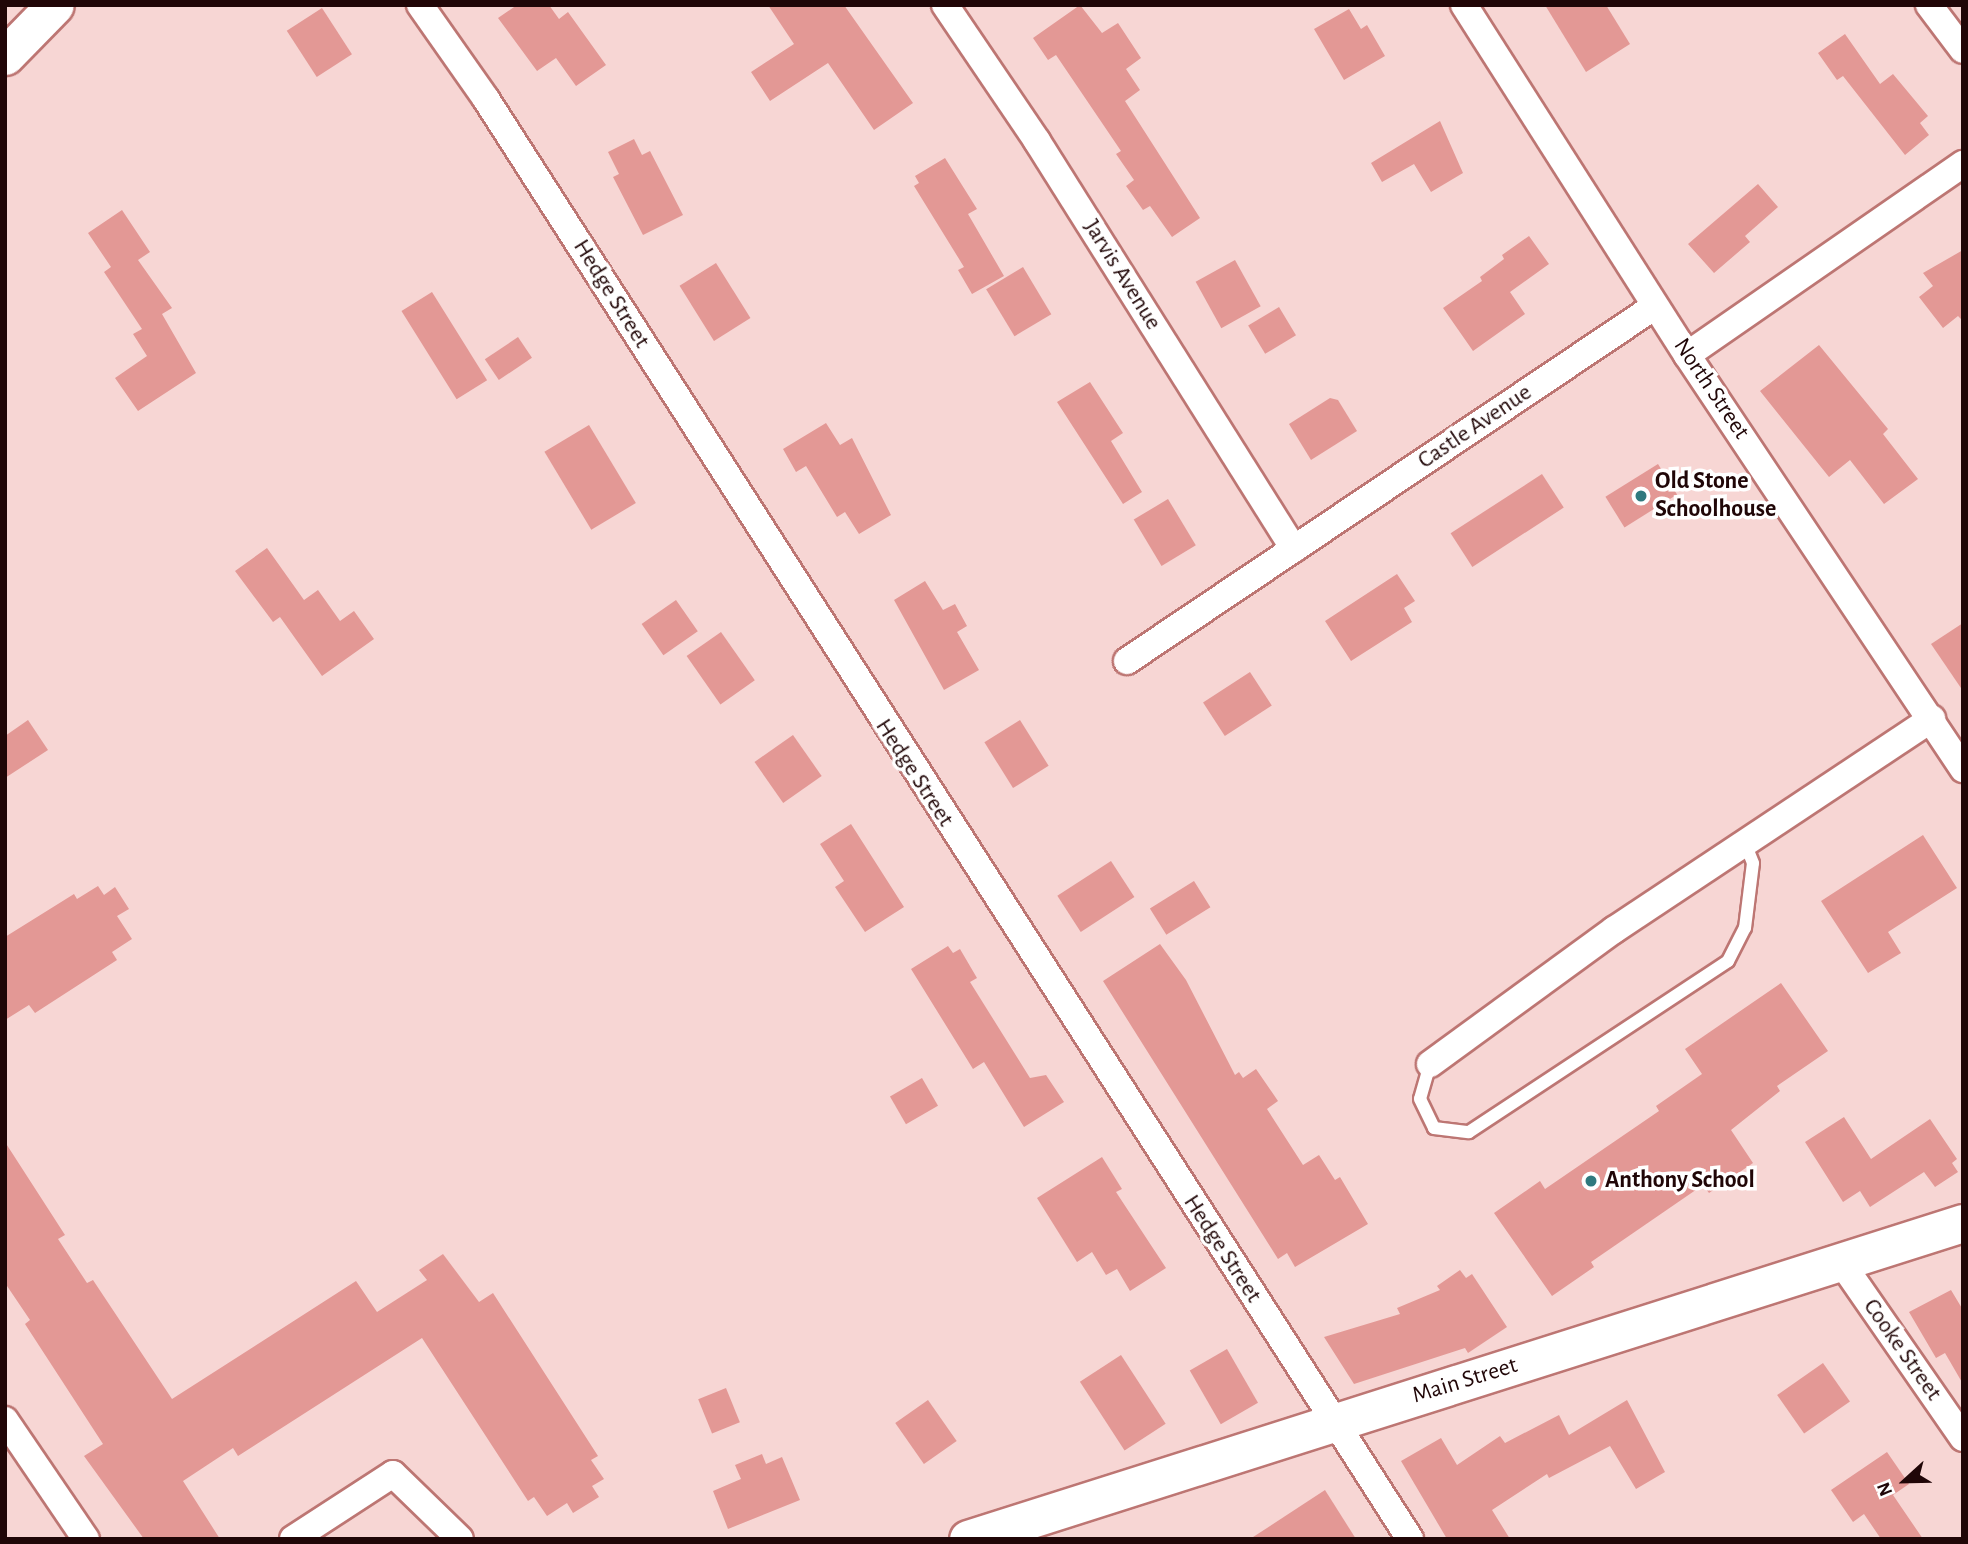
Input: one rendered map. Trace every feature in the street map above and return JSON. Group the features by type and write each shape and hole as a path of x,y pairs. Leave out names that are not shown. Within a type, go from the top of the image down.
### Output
{"main road":[{"path":"5,56 55,5"},
{"name":"Main Street","path":"968,1539 1963,1223"}],"street":[{"name":"Hedge Street","path":"420,5 486,99 1410,1539"},
{"name":"Jarvis Avenue","path":"944,5 1037,141 1294,549"},
{"name":"North Street","path":"1464,5 1686,355 1963,769"},
{"path":"1929,5 1963,50"},
{"path":"1686,355 1963,164"},
{"name":"Castle Avenue","path":"1127,661 1655,306"},
{"path":"1430,1065 1614,930 1931,719"},
{"name":"Cooke Street","path":"1841,1262 1963,1438"},
{"path":"5,1420 86,1539"},
{"path":"292,1539 393,1474 460,1539"}],"lane":[{"path":"1430,1065 1420,1099 1434,1128 1469,1132 1728,961 1745,928 1753,863 1745,843"}],"building":[{"path":"517,5 549,5 559,19 568,12 606,65 576,86 556,58 537,71 498,18"},
{"path":"768,5 844,5 913,103 874,130 828,63 770,101 751,72 794,44"},
{"path":"1080,5 1102,33 1118,23 1141,58 1126,69 1140,90 1125,101 1200,218 1172,237 1150,206 1143,210 1126,186 1134,180 1116,154 1121,151 1056,55 1048,60 1033,38"},
{"path":"1545,5 1606,5 1630,44 1586,72"},
{"path":"322,8 352,54 317,77 287,31"},
{"path":"1349,9 1361,29 1367,25 1385,56 1344,80 1314,29"},
{"path":"1845,34 1880,84 1893,74 1928,116 1920,123 1929,135 1905,155 1843,76 1837,80 1818,53"},
{"path":"1440,121 1463,173 1431,192 1414,164 1382,182 1371,163"},
{"path":"634,139 642,155 650,151 683,215 643,235 613,177 619,174 608,152"},
{"path":"945,158 977,209 968,214 1004,276 972,294 958,270 964,267 914,186 919,183 915,176"},
{"path":"1758,184 1778,207 1745,236 1750,242 1714,273 1688,244"},
{"path":"122,210 150,252 138,260 172,308 162,314 196,373 138,411 115,378 147,356 133,334 142,329 104,272 111,267 88,233"},
{"path":"1529,236 1549,264 1510,292 1525,314 1473,351 1443,308 1482,281 1480,277 1504,259 1502,255"},
{"path":"1963,250 1963,321 1958,316 1943,328 1919,297 1933,286 1923,273"},
{"path":"1235,260 1261,306 1221,328 1196,282"},
{"path":"716,263 750,318 714,341 680,286"},
{"path":"1023,267 1051,314 1014,336 986,289"},
{"path":"432,292 487,380 457,399 401,311"},
{"path":"1279,307 1296,335 1265,354 1248,326"},
{"path":"518,337 532,358 499,380 485,359"},
{"path":"1819,345 1888,429 1883,434 1918,479 1884,504 1850,460 1829,477 1760,391"},
{"path":"1090,382 1123,433 1111,441 1142,492 1123,504 1057,402"},
{"path":"1330,398 1338,400 1357,431 1311,460 1289,424"},
{"path":"826,423 840,445 852,438 891,515 859,534 845,512 837,517 806,466 796,472 783,449"},
{"path":"589,425 636,503 591,530 544,452"},
{"name":"Old Stone Schoolhouse","path":"1658,464 1677,495 1624,527 1605,497"},
{"path":"1542,474 1564,508 1472,567 1451,533"},
{"path":"1168,499 1196,545 1162,566 1134,520"},
{"path":"267,548 304,600 318,590 340,621 354,611 374,639 322,676 280,617 273,622 235,571"},
{"path":"1397,574 1415,601 1404,608 1412,622 1351,661 1325,621"},
{"path":"925,581 943,610 955,604 967,626 957,632 979,670 944,690 894,600"},
{"path":"676,600 698,631 663,655 642,624"},
{"path":"1963,623 1963,691 1931,644"},
{"path":"721,632 755,680 720,704 687,656"},
{"path":"1250,672 1272,706 1225,736 1203,702"},
{"path":"28,720 48,750 5,778 5,736"},
{"path":"1020,720 1049,766 1013,788 984,742"},
{"path":"793,735 822,776 783,803 754,762"},
{"path":"851,824 904,907 865,932 835,887 844,881 820,844"},
{"path":"1923,835 1957,888 1888,932 1901,953 1868,973 1821,901"},
{"path":"1111,861 1134,897 1081,932 1057,896"},
{"path":"1194,881 1210,907 1166,935 1150,909"},
{"path":"98,886 104,895 115,887 129,909 117,916 132,939 112,952 117,960 35,1013 29,1005 5,1020 5,937 74,894 77,899"},
{"path":"1160,944 1186,980 1235,1075 1239,1072 1243,1078 1256,1069 1278,1101 1267,1109 1303,1165 1319,1155 1335,1180 1340,1177 1368,1224 1295,1267 1287,1253 1278,1259 1103,981"},
{"path":"948,946 953,953 960,949 977,978 970,982 1030,1078 1046,1075 1064,1102 1024,1127 984,1062 973,1069 911,969"},
{"path":"1781,983 1828,1051 1777,1086 1780,1091 1731,1130 1753,1163 1709,1193 1703,1185 1591,1262 1594,1267 1552,1296 1494,1213 1540,1181 1545,1189 1659,1111 1656,1106 1702,1074 1685,1049"},
{"path":"922,1078 938,1106 906,1124 890,1096"},
{"path":"1844,1117 1871,1159 1930,1119 1957,1159 1952,1163 1958,1172 1935,1187 1924,1172 1870,1207 1860,1191 1843,1202 1805,1142"},
{"path":"5,1142 65,1235 58,1239 87,1283 93,1280 172,1399 356,1281 377,1312 427,1280 419,1270 443,1254 479,1302 493,1293 598,1456 591,1460 604,1479 592,1486 599,1497 573,1513 567,1503 547,1516 534,1497 528,1501 422,1338 238,1456 233,1448 183,1481 220,1539 144,1539 84,1456 103,1444 25,1324 30,1320 5,1283"},
{"path":"1102,1157 1122,1189 1116,1192 1166,1268 1130,1291 1117,1269 1106,1275 1092,1252 1077,1262 1037,1198"},
{"path":"1460,1270 1466,1278 1472,1274 1507,1327 1468,1353 1465,1348 1354,1384 1324,1337 1400,1314 1397,1308 1440,1290 1437,1286"},
{"path":"1951,1290 1963,1310 1963,1384 1945,1353 1936,1358 1909,1312"},
{"path":"1227,1349 1258,1403 1221,1424 1190,1370"},
{"path":"1121,1355 1166,1424 1125,1450 1080,1382"},
{"path":"1823,1363 1850,1402 1804,1434 1777,1395"},
{"path":"726,1388 740,1422 712,1434 698,1399"},
{"path":"928,1400 957,1441 924,1464 895,1423"},
{"path":"1627,1400 1665,1472 1636,1489 1610,1446 1549,1478 1547,1474 1492,1510 1510,1539 1447,1539 1401,1461 1441,1438 1457,1465 1500,1436 1505,1443 1559,1415 1569,1435"},
{"path":"1887,1452 1909,1484 1893,1495 1923,1539 1881,1539 1864,1514 1853,1522 1831,1490"},
{"path":"762,1454 766,1464 782,1457 800,1500 728,1529 713,1491 741,1479 735,1465"},
{"path":"1325,1490 1356,1539 1250,1539"}],"place":[{"name":"Old Stone Schoolhouse","path":"1641,496"},
{"name":"Anthony School","path":"1591,1181"}]}
